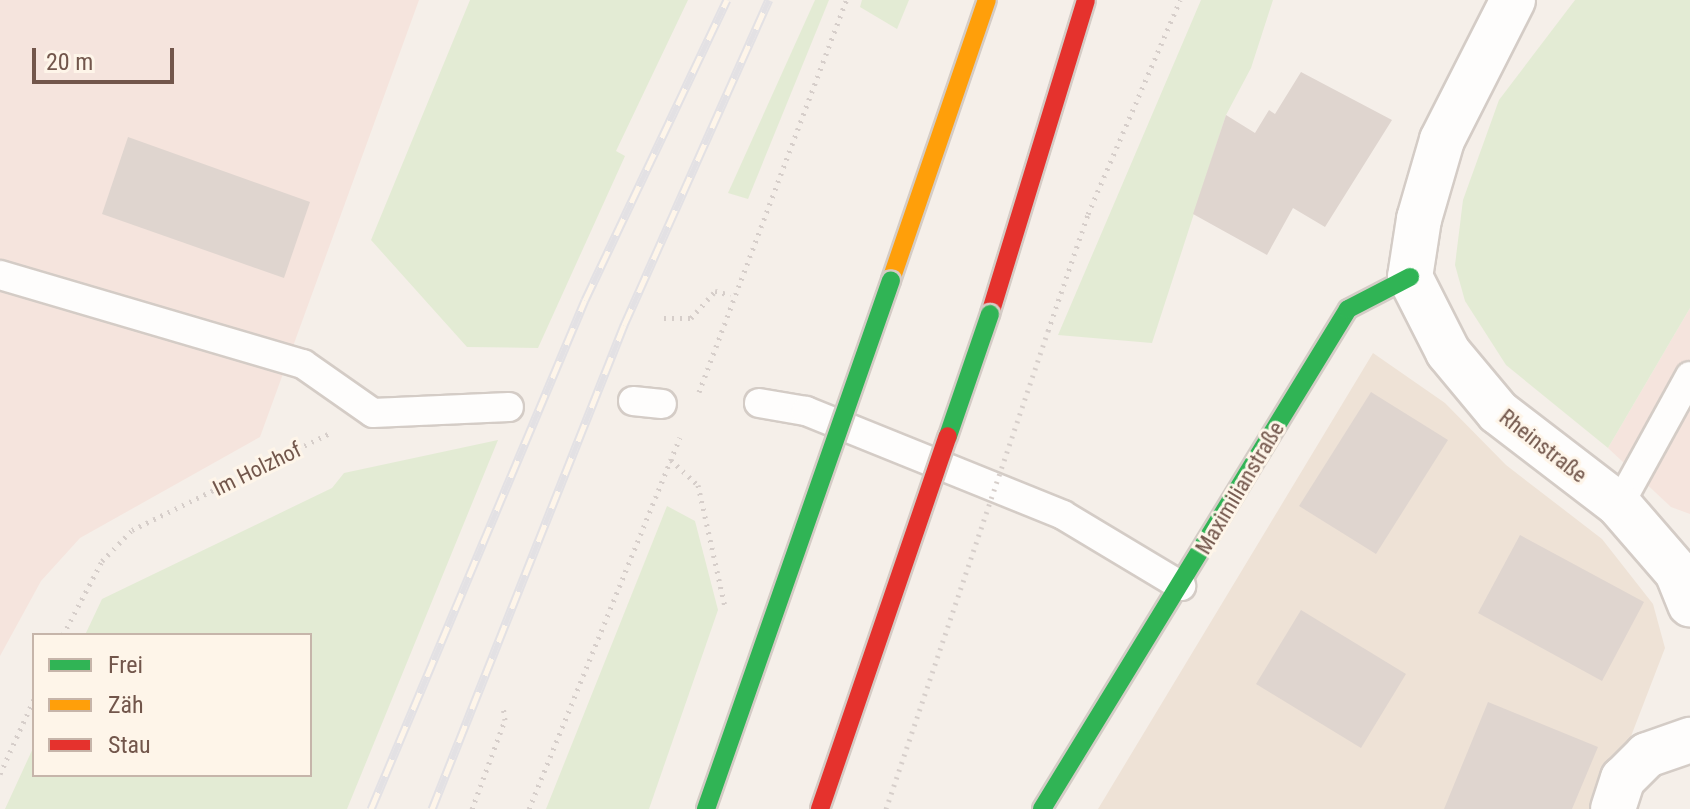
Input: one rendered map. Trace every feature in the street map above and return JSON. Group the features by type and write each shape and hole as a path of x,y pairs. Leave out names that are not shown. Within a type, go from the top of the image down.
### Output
{"main road":[{"path":"706,809 987,0"},
{"path":"820,809 990,314 1086,0"},
{"name":"Maximilianstraße","path":"1181,586 1348,309 1410,277"},
{"path":"1042,809 1181,586"}],"street":[{"path":"1410,277 1419,219 1442,140 1513,0"},
{"name":"Rheinstraße","path":"1410,277 1448,352 1498,412 1619,505 1677,572 1690,604"},
{"path":"1613,809 1623,779 1647,755 1690,740"}],"lane":[{"path":"0,275 303,364 373,413 509,407"},
{"path":"1619,505 1690,376"},
{"path":"633,401 662,404"},
{"path":"759,403 806,411 1063,515 1181,586"}],"path":[{"path":"694,405 723,335 731,295 846,0"},
{"path":"886,809 1088,214 1180,0"},
{"path":"664,318 691,318 715,291 731,295"},
{"name":"Im Holzhof","path":"64,633 102,561 132,530 373,413"},
{"path":"529,809 682,433"},
{"path":"671,460 698,485 726,615"},
{"path":"0,774 32,703"},
{"path":"472,809 505,720 503,706"}],"shaded area":[{"path":"0,0 419,0 260,437 80,538 41,581 0,656"},
{"path":"1690,308 1690,514 1671,507 1608,448"},
{"path":"1373,353 1445,403 1506,465 1602,539 1653,604 1665,648 1603,809 1098,809"}],"green space":[{"path":"470,0 688,0 616,151 625,156 538,348 467,347 371,240"},
{"path":"815,0 829,0 748,199 728,193"},
{"path":"862,0 909,0 897,29 860,7"},
{"path":"1201,0 1273,0 1251,68 1226,115 1152,343 1058,335"},
{"path":"1575,0 1690,0 1690,308 1608,448 1506,365 1465,301 1455,265 1463,200 1499,100"},
{"path":"498,440 347,809 5,809 32,750 32,777 312,777 312,633 86,633 102,599 332,488 344,473"},
{"path":"667,506 695,521 718,610 649,809 546,809"}],"building":[{"path":"1301,72 1392,120 1325,227 1293,208 1267,255 1193,214 1226,115 1255,133 1269,110 1275,114"},
{"path":"128,137 310,202 284,278 102,214"},
{"path":"1371,392 1448,440 1376,554 1299,506"},
{"path":"1520,535 1644,602 1602,681 1478,613"},
{"path":"1301,610 1406,674 1361,748 1256,684"},
{"path":"1488,702 1598,747 1572,809 1444,809"}],"railway":[{"path":"371,809 585,300 727,0"},
{"path":"432,809 624,325 769,0"}],"traffic: fast":[{"path":"1042,809 1348,309 1410,277"},
{"path":"706,809 891,280"},
{"path":"948,436 990,314"}],"traffic: slow":[{"path":"891,280 987,0"}],"traffic: jam":[{"path":"990,314 1086,0"},
{"path":"820,809 948,436"}]}
